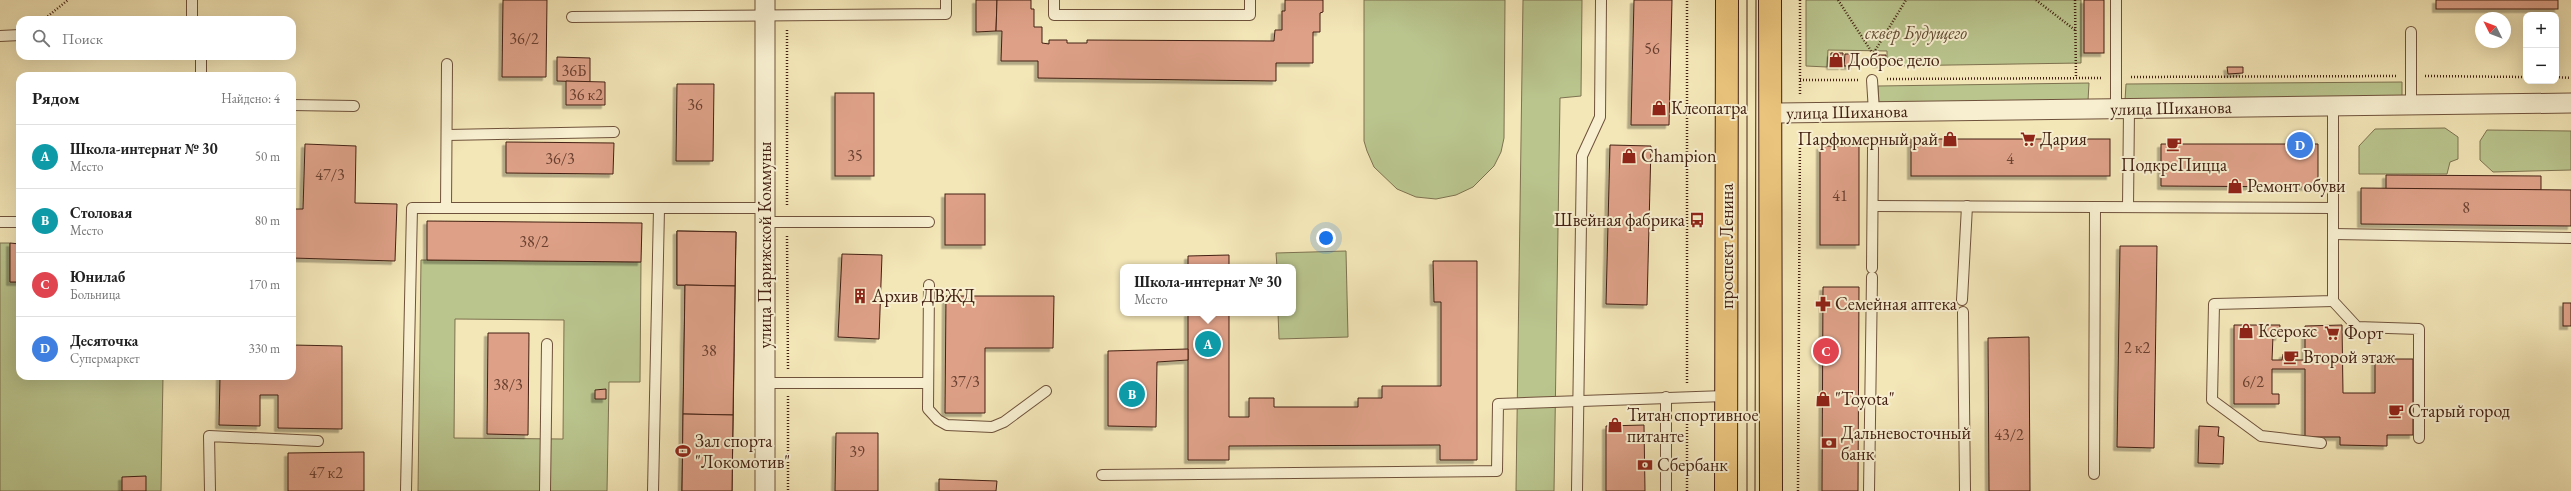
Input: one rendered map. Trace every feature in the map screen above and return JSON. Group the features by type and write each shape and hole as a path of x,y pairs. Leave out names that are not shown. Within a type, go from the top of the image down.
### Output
{"highway":[{"name":"проспект Ленина","path":"1726,491 1727,0"},
{"path":"1770,0 1771,491"}],"street":[{"name":"улица Парижской Коммуны","path":"765,7 765,491"},
{"name":"улица Шиханова","path":"1770,113 2571,103"}],"lane":[{"path":"192,0 192,16"},
{"path":"572,17 765,7 786,15 946,14 946,0"},
{"path":"1054,0 1054,15 1250,15 1250,0"},
{"path":"1577,491 1582,156 1600,117 1601,0"},
{"path":"2116,0 2116,78 2122,109 2128,207"},
{"path":"2411,32 2411,105"},
{"path":"0,36 16,35"},
{"path":"201,60 201,72"},
{"path":"446,208 447,64"},
{"path":"1872,80 1874,112"},
{"path":"296,105 354,106"},
{"path":"2333,106 2333,301 2357,327 2419,329 2419,438"},
{"path":"447,135 614,132"},
{"path":"1869,491 1874,148"},
{"path":"1873,206 2333,208"},
{"path":"1962,300 1967,206"},
{"path":"2094,474 2095,207"},
{"path":"406,491 412,208 659,209 765,215 787,222 929,222"},
{"path":"653,491 659,209"},
{"path":"0,222 16,222"},
{"path":"2333,234 2571,238"},
{"path":"929,285 928,408 938,420 947,425 992,427 1004,422 1046,390"},
{"path":"2321,443 2261,436 2212,400 2214,304 2333,301"},
{"path":"1963,312 1965,491"},
{"path":"545,491 547,344"},
{"path":"765,383 928,384"},
{"path":"1102,475 1497,471 1498,404 1579,402 1687,396 1726,396"},
{"path":"1666,397 1666,491"},
{"path":"210,491 209,436 318,441"}],"path":[{"path":"48,16 68,0"},
{"path":"1687,0 1687,491"},
{"path":"1798,491 1800,0"},
{"path":"1838,0 1873,54 1906,0"},
{"path":"2036,0 2075,30"},
{"path":"2075,0 2076,78"},
{"path":"786,15 788,491"},
{"path":"1800,80 2411,76 2523,77"},
{"path":"2559,77 2571,78"}],"green space":[{"path":"1364,0 1505,0 1504,138 1501,152 1494,166 1473,187 1456,195 1436,199 1416,197 1397,189 1374,167 1364,141"},
{"path":"1523,0 1582,0 1581,96 1560,98 1554,491 1516,491"},
{"name":"сквер Будущего","path":"1806,0 2081,0 2081,63 1887,66 1887,51 1828,50 1827,67 1806,66"},
{"path":"2402,82 2402,98 2125,101 2126,84"},
{"path":"2089,83 2088,101 1879,104 1878,86"},
{"path":"2445,128 2458,137 2458,159 2450,162 2447,174 2359,174 2359,146 2375,129"},
{"path":"2487,130 2571,131 2571,170 2493,172 2480,160 2480,141"},
{"path":"0,243 10,243 10,282 16,282 16,380 163,380 161,491 0,491"},
{"path":"1346,251 1348,337 1279,339 1278,316 1296,316 1296,264 1277,264 1276,253"},
{"path":"421,260 641,262 640,382 609,382 607,491 418,491","holes":["455,319 564,320 563,439 454,438"]}],"building":[{"path":"503,0 547,0 546,77 502,77"},
{"path":"976,0 997,0 996,31 976,32"},
{"path":"997,0 1031,0 1031,9 1034,9 1034,27 1042,27 1042,43 1049,44 1049,40 1067,40 1067,43 1087,43 1087,40 1274,41 1275,30 1282,30 1282,11 1285,11 1285,0 1323,0 1323,12 1320,13 1320,32 1313,32 1313,63 1276,63 1276,81 1038,78 1038,61 1001,61 1002,31 996,31"},
{"path":"1634,0 1672,0 1669,125 1631,125"},
{"path":"2084,0 2104,0 2104,53 2084,53"},
{"path":"2436,0 2558,0 2558,9 2436,9"},
{"name":"Доброе дело","path":"1831,53 1843,53 1842,66 1830,66"},
{"path":"1845,54 1855,54 1854,66 1844,66"},
{"path":"1876,55 1886,55 1885,64 1876,64"},
{"path":"557,57 590,58 590,82 557,81"},
{"path":"2227,67 2243,67 2243,73 2228,74"},
{"path":"566,81 605,82 605,105 566,105"},
{"path":"677,84 714,84 713,161 676,161"},
{"path":"835,93 874,93 874,176 835,176"},
{"path":"1911,139 2110,139 2110,176 1911,176"},
{"path":"506,142 614,143 613,174 506,173"},
{"path":"305,144 356,146 355,203 397,204 395,261 296,258 296,209 303,209"},
{"path":"2161,144 2318,144 2318,187 2161,186"},
{"path":"1610,145 1651,146 1647,305 1606,304"},
{"path":"1820,146 1859,146 1859,245 1820,245"},
{"path":"2386,175 2541,176 2541,190 2386,189"},
{"path":"2361,188 2571,190 2571,226 2361,224"},
{"path":"945,194 985,194 985,245 945,245"},
{"path":"427,221 642,223 641,262 427,260"},
{"path":"677,231 736,232 732,491 682,491 685,285 677,285"},
{"path":"677,231 736,232 735,286 677,285"},
{"path":"10,243 16,244 16,282 10,282"},
{"path":"2120,246 2157,246 2154,448 2117,447"},
{"name":"Архив ДВЖД","path":"842,254 882,255 879,339 838,337"},
{"path":"1229,255 1229,264 1188,264 1188,256"},
{"path":"1433,261 1477,261 1477,460 1440,460 1440,445 1229,446 1229,460 1188,460 1188,316 1229,316 1229,417 1249,417 1249,398 1274,398 1274,407 1358,407 1358,398 1382,398 1382,386 1441,386 1441,302 1434,302"},
{"path":"685,285 735,286 733,415 683,414"},
{"path":"1823,287 1859,287 1858,491 1822,491"},
{"path":"946,296 1054,296 1053,348 985,348 985,413 945,413"},
{"path":"2563,303 2571,303 2571,326 2563,326"},
{"path":"2234,325 2280,325 2279,337 2273,336 2272,360 2282,360 2283,354 2296,354 2295,360 2305,360 2305,326 2342,325 2343,393 2375,393 2375,359 2413,359 2413,435 2387,435 2387,446 2340,445 2340,437 2305,437 2305,369 2272,369 2272,394 2279,394 2279,404 2234,404"},
{"path":"488,333 529,333 528,435 487,434"},
{"path":"2029,337 2030,491 1989,491 1988,338"},
{"path":"296,345 342,346 342,429 278,428 278,395 260,395 260,426 219,425 220,380 296,380"},
{"path":"1188,349 1188,360 1157,362 1156,427 1108,426 1108,351"},
{"path":"606,389 606,399 595,399 595,390"},
{"path":"683,414 733,415 732,491 682,491"},
{"path":"1644,425 1645,491 1606,491 1606,426"},
{"path":"2199,426 2219,427 2218,436 2224,437 2223,464 2198,463"},
{"path":"836,433 878,433 878,491 835,491"},
{"path":"364,452 364,491 288,491 288,453"},
{"path":"146,476 146,491 122,491 122,477"},
{"path":"939,479 997,481 996,491 939,491"}],"tram line":[{"path":"1747,0 1747,491"},
{"path":"1755,491 1756,0"}],"place":[{"name":"Доброе дело","path":"1836,60"},
{"name":"Клеопатра","path":"1659,108"},
{"name":"Парфюмерный рай","path":"1950,139"},
{"name":"Дария","path":"2028,139"},
{"name":"ПодкреПицца","path":"2174,144"},
{"name":"Десяточка","path":"2300,145"},
{"name":"Champion","path":"1629,156"},
{"name":"Ремонт обуви","path":"2235,186"},
{"name":"Швейная фабрика","path":"1697,220"},
{"name":"Архив ДВЖД","path":"860,296"},
{"name":"Семейная аптека","path":"1823,304"},
{"name":"Ксерокс","path":"2246,331"},
{"name":"Форт","path":"2332,333"},
{"name":"Школа-интернат № 30","path":"1208,344"},
{"name":"Юнилаб","path":"1826,351"},
{"name":"Второй этаж","path":"2291,357"},
{"name":"Столовая","path":"1132,394"},
{"name":"\"Toyota\"","path":"1823,399"},
{"name":"Старый город","path":"2396,411"},
{"name":"Титан спортивное питанте","path":"1615,425"},
{"name":"Дальневосточный банк","path":"1829,443"},
{"name":"Зал спорта \"Локомотив\"","path":"683,451"},
{"name":"Сбербанк","path":"1645,465"}]}
